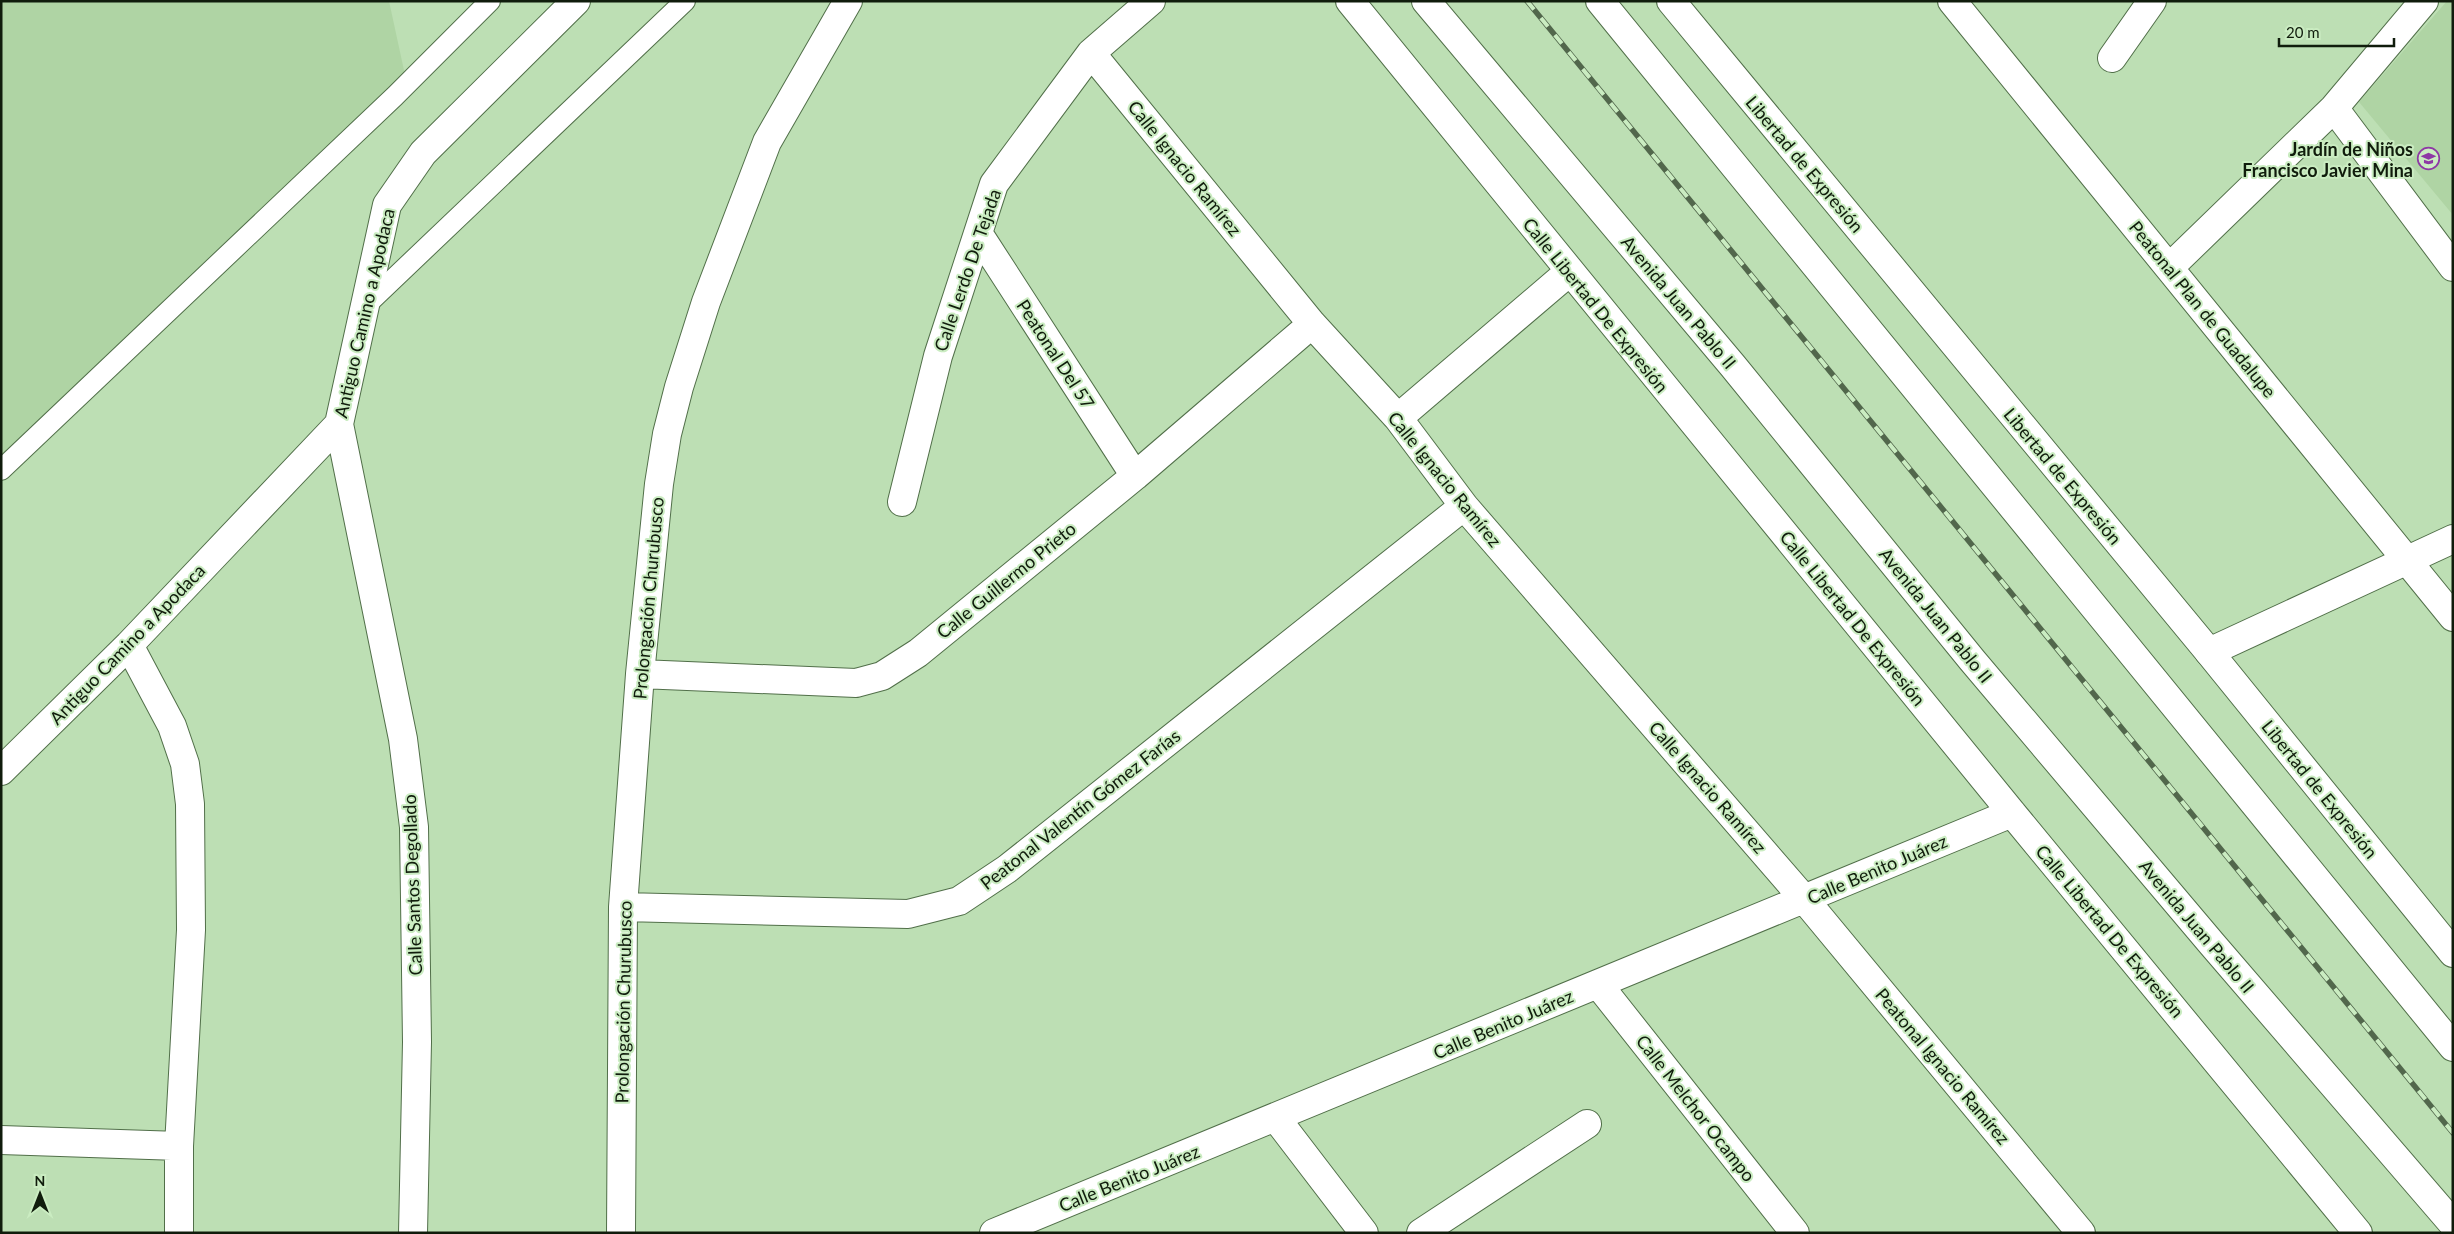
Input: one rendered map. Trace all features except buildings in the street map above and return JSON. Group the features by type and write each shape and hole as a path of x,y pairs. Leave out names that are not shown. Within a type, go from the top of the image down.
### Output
{"street":[{"name":"Antiguo Camino a Apodaca","path":"1,771 129,644 339,424 387,205 424,153 576,1"},
{"name":"Prolongación Churubusco","path":"621,1233 623,907 640,674 659,484 667,434 679,388 729,238 767,142 848,1"},
{"name":"Calle Lerdo De Tejada","path":"902,502 938,356 994,184 1091,53 1151,1"},
{"name":"Calle Libertad De Expresión","path":"1350,1 1569,272 2358,1233"},
{"name":"Avenida Juan Pablo II","path":"1426,1 1733,366 1979,668 2212,944 2453,1224"},
{"path":"1600,1 2453,1047"},
{"name":"Libertad de Expresión","path":"1671,1 2209,652 2453,953"},
{"name":"Peatonal Plan de Guadalupe","path":"1952,1 2453,617"},
{"path":"2112,58 2152,1"},
{"path":"2170,267 2334,108 2424,1"},
{"name":"Calle Ignacio Ramírez","path":"1091,53 1312,324 1398,418 1464,506 1805,900"},
{"path":"2334,108 2453,267"},
{"name":"Peatonal Del 57","path":"978,233 1135,476"},
{"path":"1398,418 1569,272"},
{"name":"Calle Guillermo Prieto","path":"640,674 856,683 882,676 918,653 1135,476 1312,324"},
{"name":"Calle Santos Degollado","path":"339,424 403,739 414,827 417,1042 413,1233"},
{"name":"Peatonal Valentín Gómez Farías","path":"623,907 908,914 959,901 1007,868 1464,506"},
{"path":"2209,652 2453,539"},
{"path":"129,644 172,726 186,764 190,804 191,930 179,1146 179,1233"},
{"name":"Calle Benito Juárez","path":"994,1233 2012,813"},
{"name":"Peatonal Ignacio Ramírez","path":"1805,900 2081,1233"},
{"name":"Calle Melchor Ocampo","path":"1598,984 1795,1233"},
{"path":"1276,1118 1364,1233"},
{"path":"1421,1233 1587,1124"},
{"path":"1,1140 179,1146"}],"lane":[{"path":"1,470 395,96 490,1"},
{"path":"364,307 685,1"}],"shaded area":[{"path":"1,1 389,1 405,75 1,478"},
{"name":"Jardín de Niños Francisco Javier Mina","path":"2447,1 2453,1 2453,215 2359,102"}],"railway":[{"path":"1527,1 2453,1133"}],"place":[{"name":"Jardín de Niños Francisco Javier Mina","path":"2429,159"}]}
